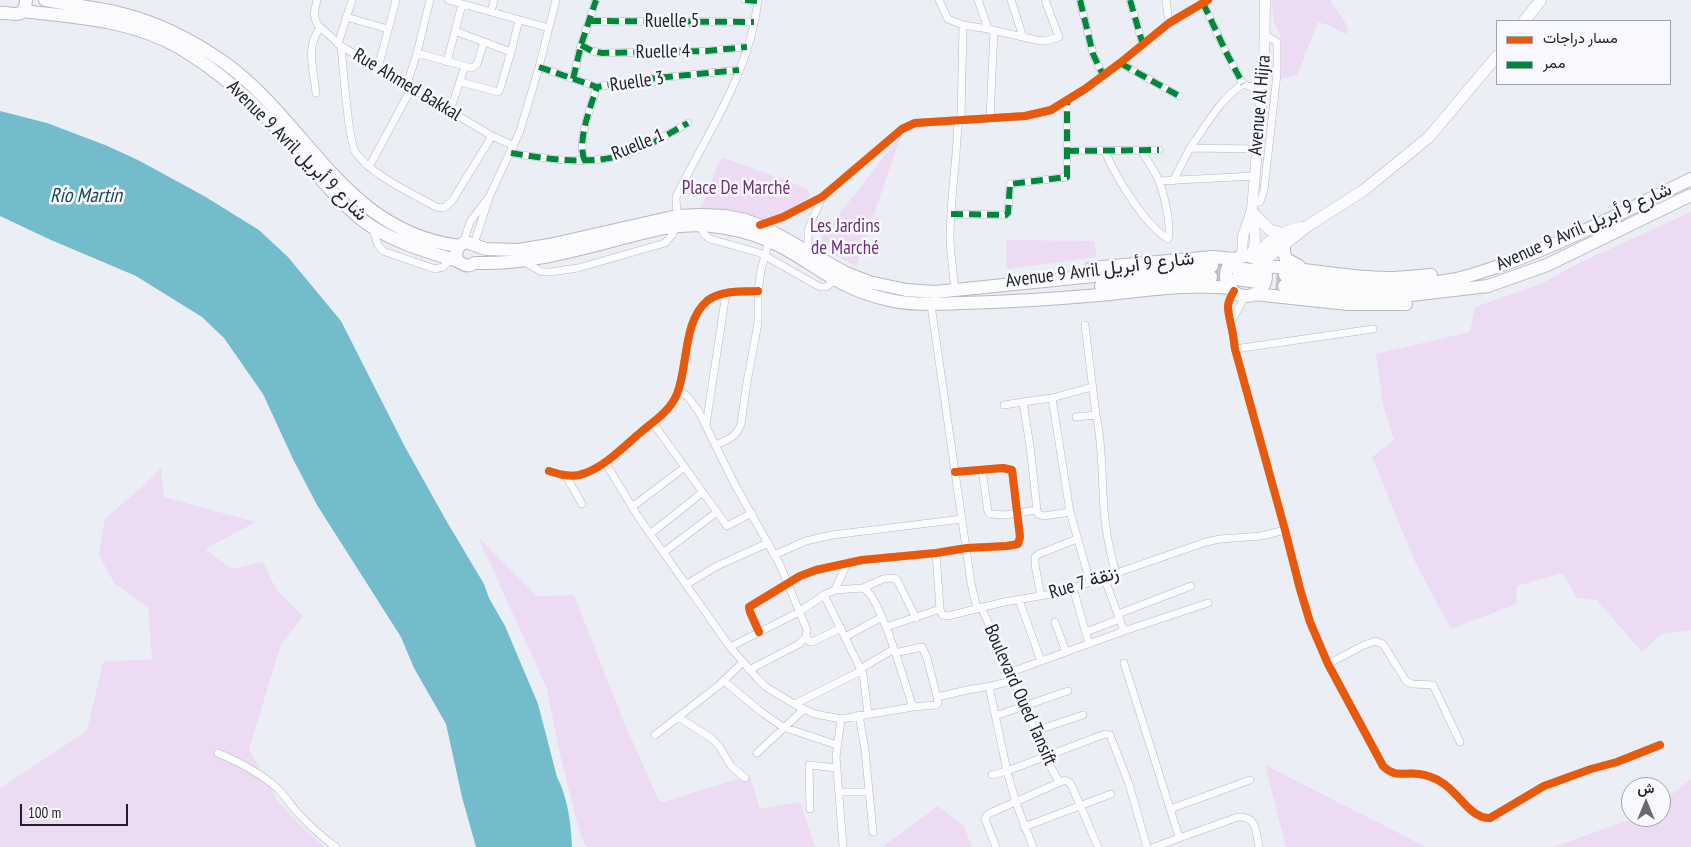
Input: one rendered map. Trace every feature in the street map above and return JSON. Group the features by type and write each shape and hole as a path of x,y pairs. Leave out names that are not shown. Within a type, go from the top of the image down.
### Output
{"highway":[{"name":"Avenue 9 Avril شارع 9 أبريل","path":"45,0 119,13 164,28 225,63 259,93 323,165 362,204 376,214 410,232 440,243 496,250 532,248 710,215 737,218 751,226"},
{"path":"95,0 119,13"},
{"name":"Avenue 9 Avril شارع 9 أبريل","path":"2,8 14,15 24,5 113,23 145,32 179,48 218,73 252,103 340,200 372,227 408,245 455,260 464,265 472,265 475,262 522,261 576,251 676,221 700,225 751,226"},
{"name":"Avenue 9 Avril شارع 9 أبريل","path":"1488,286 1402,296 1350,295 1284,280 1402,286 1451,280 1476,274 1534,254 1691,178"},
{"name":"Avenue 9 Avril شارع 9 أبريل","path":"959,289 1050,273 1212,257 1247,273 1348,304 1412,304 1438,300 1488,286 1547,265 1691,195"},
{"path":"751,226 769,241 803,254"},
{"path":"751,226 803,254"},
{"path":"1284,239 1286,259 1314,271"},
{"path":"455,260 456,254 468,245 479,254 475,262"},
{"name":"Avenue 9 Avril شارع 9 أبريل","path":"803,254 836,280 874,296 895,301 931,305 1100,295 1170,287 1213,286 1247,273 1314,271 1388,278 1446,273 1476,274"},
{"name":"Avenue 9 Avril شارع 9 أبريل","path":"803,254 869,282 906,290 935,292 1173,268 1211,272 984,303"}],"main road":[{"path":"1525,20 1541,0"},
{"path":"1247,273 1284,239 1300,233 1309,225 1364,190 1429,136 1496,57"},
{"path":"1253,209 1270,230 1284,239"}],"street":[{"path":"316,93 311,50 313,37 320,28 315,19 317,0"},
{"path":"352,0 340,45 352,144 356,153 369,167 436,207 444,208 452,201 492,136"},
{"path":"378,68 396,0"},
{"path":"369,167 409,86 430,0"},
{"path":"448,0 549,28"},
{"path":"491,12 494,0"},
{"path":"468,245 513,149 539,67 556,0"},
{"path":"573,80 581,46 596,0"},
{"path":"676,221 676,197 719,118 747,48 758,1 745,0"},
{"path":"939,0 948,19 963,25 1044,41 1058,38 1045,0"},
{"path":"978,0 991,30 990,118"},
{"path":"1011,0 1023,37"},
{"path":"1080,0 1093,54 1102,75"},
{"path":"1130,0 1143,45"},
{"path":"1166,0 1169,23"},
{"name":"Avenue Al Hijra","path":"1247,273 1243,236 1253,209 1254,176 1264,72 1265,0"},
{"path":"751,226 783,218 822,197 902,129 915,123 1033,115 1051,110 1120,64 1169,23 1206,2 1227,54 1243,84 1262,91"},
{"path":"447,62 462,4"},
{"path":"346,17 388,30"},
{"path":"461,82 498,92 519,20"},
{"name":"Ruelle 5","path":"589,21 754,22"},
{"path":"959,289 950,240 959,120 963,25"},
{"name":"Rue Ahmed Bakkal","path":"320,28 340,45 513,149"},
{"path":"455,31 511,52"},
{"path":"1253,209 1263,197 1277,74 1277,42 1266,35"},
{"path":"417,53 472,68 476,66 484,42"},
{"name":"Ruelle 4","path":"581,46 602,53 706,51 747,48"},
{"path":"1120,64 1179,96"},
{"path":"450,110 465,66"},
{"name":"Ruelle 3","path":"539,67 597,87 628,81 739,70"},
{"path":"1264,72 1277,74"},
{"path":"1173,181 1190,148 1224,101 1243,84"},
{"name":"Ruelle 1","path":"585,160 583,156 584,134 597,87"},
{"path":"952,214 1008,214 1010,184 1066,177 1067,100"},
{"path":"1260,119 1272,121"},
{"name":"Ruelle 1","path":"513,149 548,159 585,160 626,154 638,150 688,123"},
{"path":"1190,148 1257,149"},
{"path":"1067,151 1159,150"},
{"path":"1105,152 1115,173 1142,213 1168,239 1167,213 1159,181 1142,151"},
{"path":"1159,181 1254,176"},
{"path":"468,245 470,222 490,195"},
{"path":"803,254 808,230 822,197"},
{"path":"700,225 704,234 710,239 764,255 820,287 836,280"},
{"path":"715,445 731,438 739,431 758,323 758,291 764,255 769,241"},
{"path":"1247,273 1228,307 1228,317 1231,322 1235,349 1300,589 1318,644 1383,766 1394,774 1420,774 1441,782 1476,813 1485,818 1490,818 1544,786 1617,762 1660,745"},
{"path":"1231,322 1247,273"},
{"path":"549,471 566,476 592,471 653,423 673,403 679,389 695,318 706,302 716,295 758,291"},
{"path":"706,425 726,293"},
{"name":"Boulevard Oued Tansift","path":"931,305 971,583 979,608 1015,680 1045,756 1059,782"},
{"path":"1085,325 1101,443 1105,520 1110,554 1116,574"},
{"path":"1235,349 1373,329"},
{"path":"1004,405 1052,398 1092,387"},
{"path":"679,389 694,405 706,425 774,555 807,630 806,637 799,644 750,670"},
{"path":"1052,398 1070,512 1090,582"},
{"path":"1023,402 1038,514 1044,516 1070,512"},
{"path":"1076,417 1096,415"},
{"path":"653,423 728,526 752,513"},
{"path":"605,462 650,534 730,647 766,687 794,704 804,709 826,717 842,719 936,705 938,703 927,658 922,647 894,651 794,704"},
{"path":"632,507 685,467"},
{"path":"759,632 749,607 806,573 862,560 1018,544 1020,537 1012,470 1003,468 955,472"},
{"path":"982,470 988,512 990,514 1018,514 1037,510"},
{"path":"566,476 582,504"},
{"path":"650,534 703,492"},
{"path":"664,552 717,512"},
{"path":"774,555 806,541 832,535 962,519"},
{"name":"Rue 7 زنقة","path":"940,609 942,615 948,616 1004,602 1041,596 1116,574 1206,542 1260,536 1285,530"},
{"path":"1041,596 1035,557 1077,539"},
{"path":"687,584 725,562 768,543"},
{"path":"886,627 940,609 936,553"},
{"path":"835,590 847,564"},
{"path":"1104,577 1124,631"},
{"path":"730,647 799,612 835,590 863,588 883,579 893,578 896,580 916,618"},
{"path":"1086,632 1191,586"},
{"path":"863,588 871,595 882,617 913,707"},
{"path":"1073,588 1089,644"},
{"path":"824,595 861,670 868,714"},
{"path":"1019,600 1041,662"},
{"path":"1011,672 1208,603"},
{"path":"845,637 882,617"},
{"path":"1055,622 1066,652"},
{"path":"806,637 812,642 841,628"},
{"path":"1328,664 1370,642 1375,641 1383,644 1406,681 1412,684 1433,685 1460,742"},
{"path":"655,735 724,681 743,662"},
{"path":"1124,663 1179,837"},
{"path":"937,697 1015,680"},
{"path":"724,681 760,711 783,727 837,745"},
{"path":"991,686 991,698 1007,772 1032,847"},
{"path":"995,716 1068,691"},
{"path":"757,752 804,709"},
{"path":"859,715 873,832"},
{"path":"1035,731 1083,715"},
{"path":"678,717 711,738 719,746 731,766 745,778"},
{"path":"842,719 837,745 842,846"},
{"path":"992,775 1007,772 1105,734 1110,735 1131,789 1148,847"},
{"path":"218,753 239,762 268,781 279,790 320,835 336,847"},
{"path":"810,809 809,765 837,768"},
{"path":"996,847 986,824 986,817 993,812 1065,780 1070,783 1098,847"},
{"path":"1170,810 1250,780"},
{"path":"839,792 869,792"},
{"path":"1024,827 1110,794"},
{"path":"1154,847 1238,817 1250,819 1254,824 1260,847"}],"green space":[{"path":"1272,0 1330,0 1344,20 1348,31 1345,34 1331,26 1318,22 1297,75 1277,80 1281,41 1280,33 1274,23"},
{"name":"Les Jardins de Marché","path":"902,134 856,266 838,257 824,246 822,236"},
{"name":"Place De Marché","path":"724,158 804,187 809,191 810,196 794,211 761,219 752,219 720,210 701,208 719,161"},
{"path":"1691,212 1691,630 1661,634 1642,652 1597,600 1577,598 1562,573 1517,586 1516,604 1451,629 1415,562 1372,457 1394,440 1383,405 1376,354 1470,332 1475,307 1541,284 1577,264"},
{"path":"1006,240 1094,241 1097,257 1007,269"},
{"path":"161,468 164,497 256,522 205,549 231,569 263,562 276,589 303,616 281,644 249,749 277,800 295,820 325,847 0,847 0,788 87,731 103,662 152,659 148,607 114,583 99,555 105,519"},
{"path":"478,537 537,596 574,595 623,720 659,801 663,802 750,775 760,809 800,802 815,847 586,847 578,826 558,745 547,689"},
{"path":"1265,765 1426,847 1286,847"},
{"path":"1691,779 1691,847 1554,847 1621,823 1621,827 1671,827 1671,795"},
{"path":"938,806 964,826 972,847 882,847"}],"water":[{"name":"Río Martín","path":"0,111 47,123 105,145 138,160 204,196 259,230 288,257 341,321 405,447 484,584 489,598 505,626 538,704 557,777 566,802 570,820 572,847 476,847 462,797 446,724 414,668 401,637 317,505 263,394 224,338 202,317 136,276 0,216"}],"tunnel":[{"path":"1212,266 1236,268"},
{"path":"1259,271 1285,275"},
{"path":"1211,277 1236,279"},
{"path":"1258,282 1284,286"}],"marked path":[{"path":"573,79 581,45 596,0"},
{"path":"745,0 758,1"},
{"path":"1080,0 1093,54 1103,75"},
{"path":"1130,0 1143,45"},
{"path":"1203,3 1243,84"},
{"path":"589,21 754,22"},
{"path":"581,45 592,51 602,53 706,51 747,47"},
{"path":"1120,63 1179,96"},
{"path":"539,67 597,87 636,80 739,70"},
{"path":"585,161 582,144 583,134 597,87"},
{"path":"951,214 1006,215 1008,213 1010,184 1067,177 1067,100"},
{"path":"511,153 583,161 612,158 642,148 688,123"},
{"path":"1067,151 1159,150"}],"cycle path":[{"path":"760,225 783,217 822,197 902,129 915,123 1025,116 1051,110 1085,89 1169,23 1208,0"},
{"path":"549,471 571,476 588,472 612,457 656,420 666,411 677,394 690,332 699,310 712,297 718,295 731,292 758,291"},
{"path":"1234,291 1229,300 1228,308 1235,349 1310,622 1328,664 1383,766 1387,770 1396,773 1419,774 1436,779 1447,786 1476,814 1490,818 1544,786 1617,762 1660,745"},
{"path":"759,632 749,607 800,576 816,570 862,560 1018,544 1020,537 1012,470 1003,468 955,472"}]}
